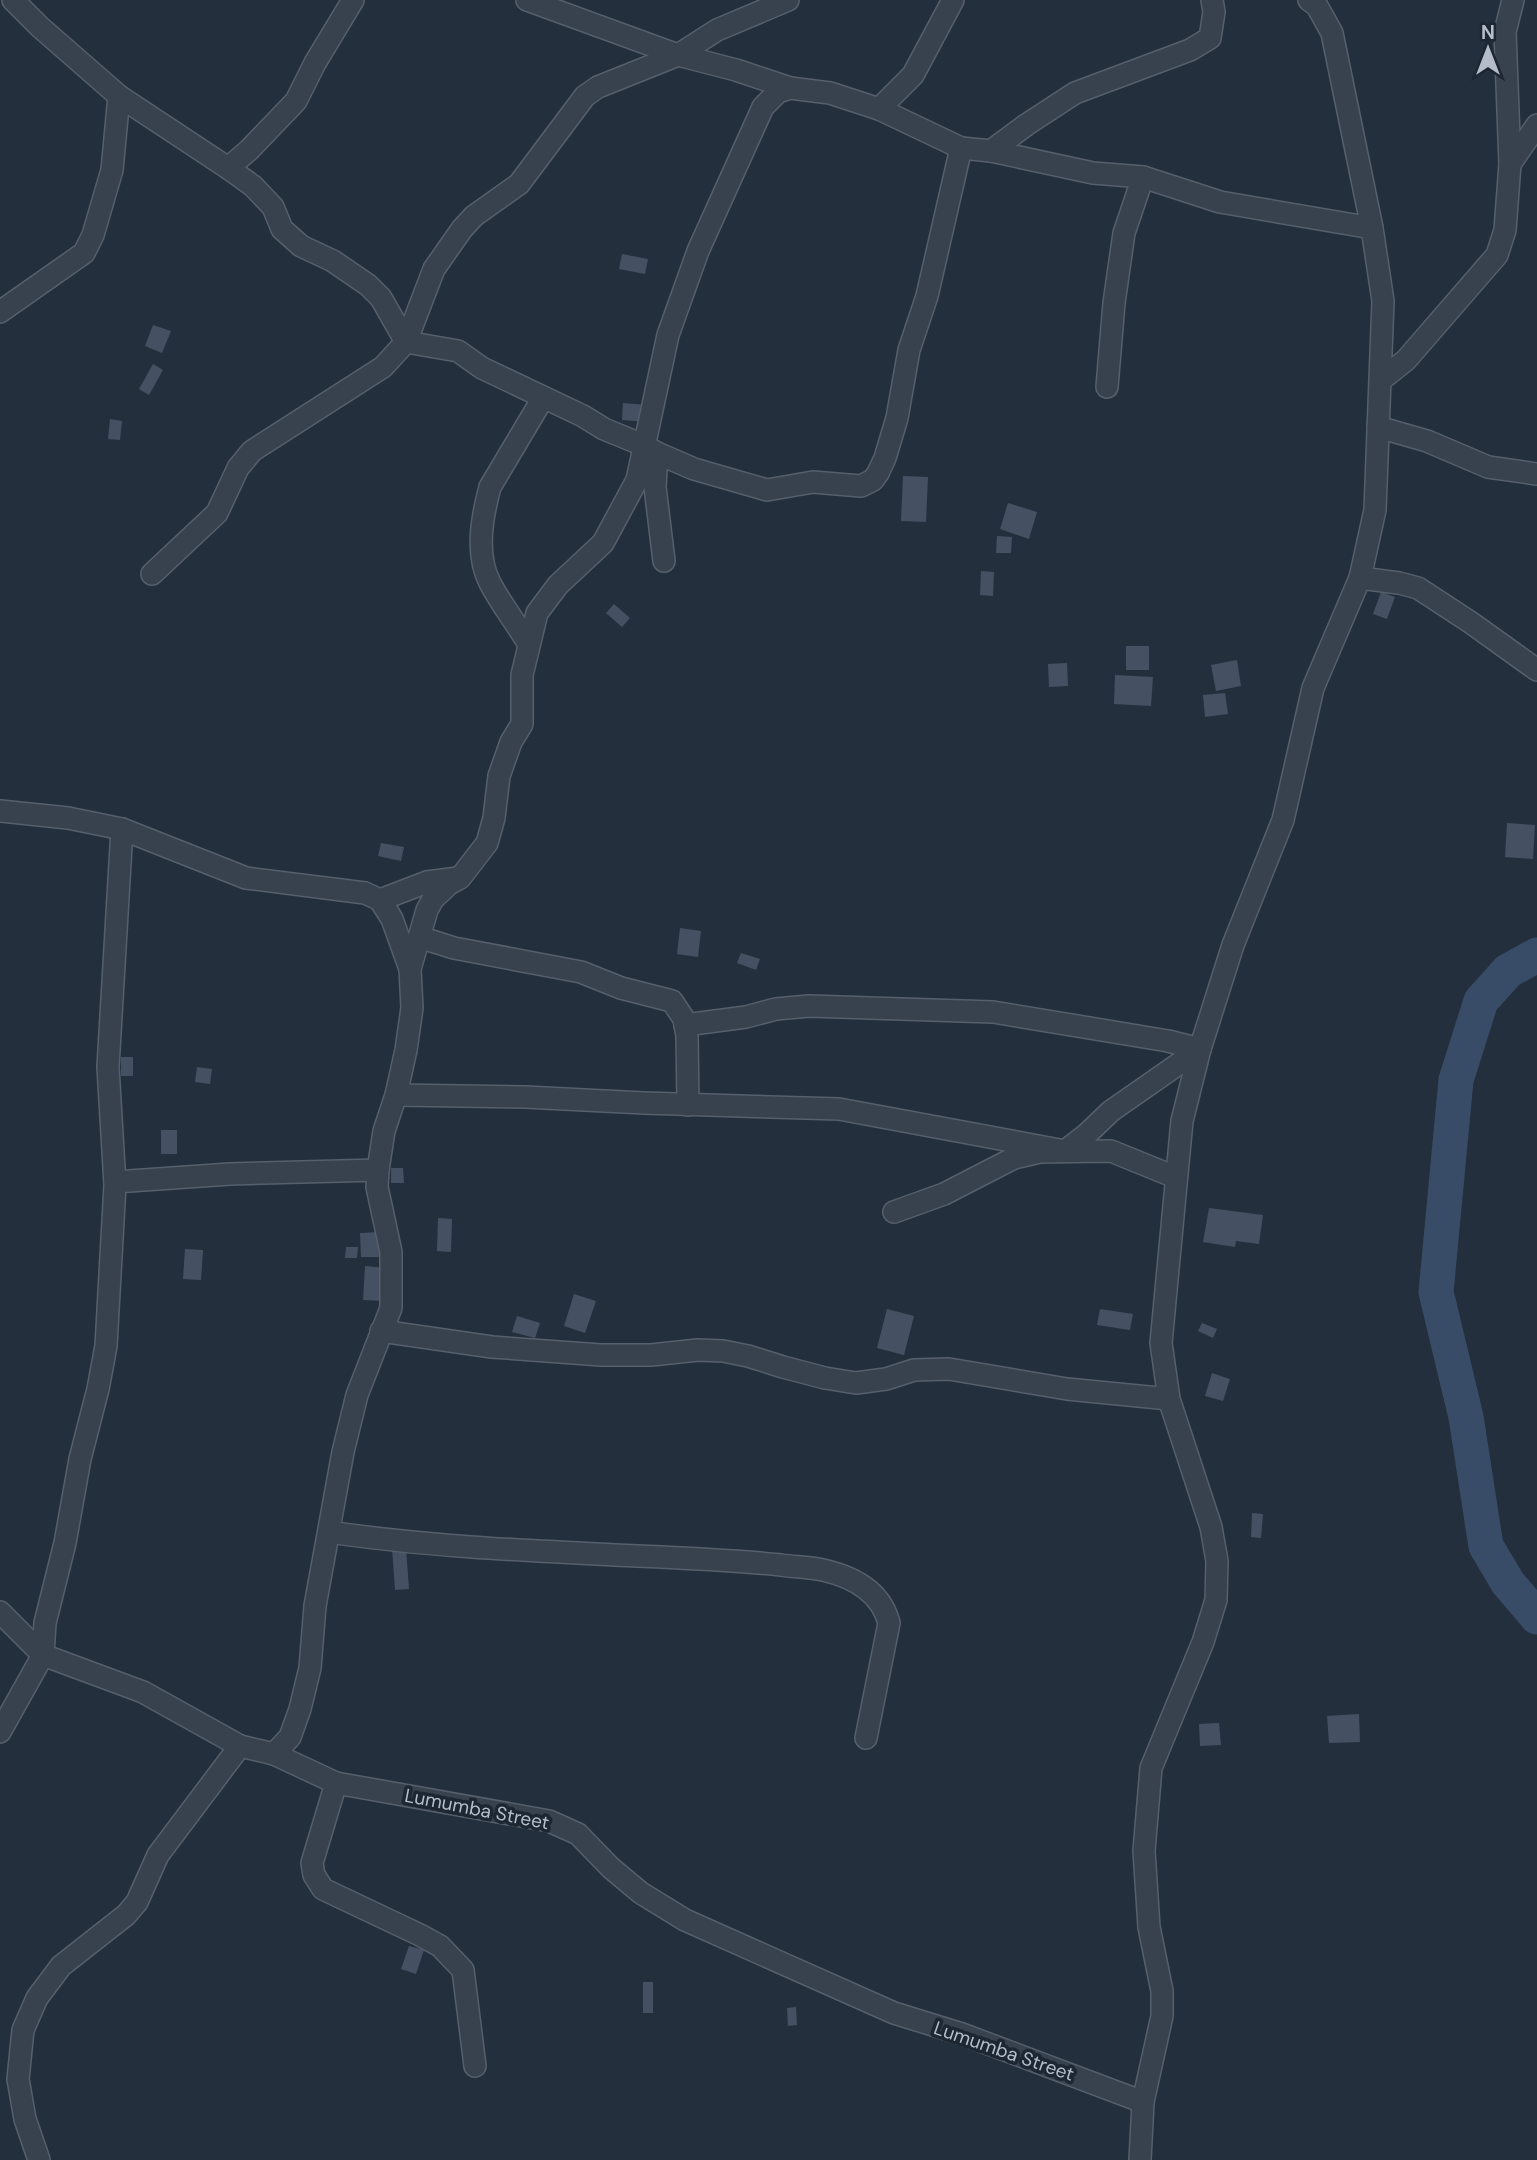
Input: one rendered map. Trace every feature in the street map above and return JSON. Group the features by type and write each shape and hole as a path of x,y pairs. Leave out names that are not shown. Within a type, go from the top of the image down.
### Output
{"street":[{"path":"13,0 119,96 253,186 273,207 282,229 301,246 334,261 369,285 385,304 406,342"},
{"path":"228,168 296,101 315,63 353,0"},
{"path":"527,0 678,55 736,69 790,88 830,93 879,108 961,148 991,151 1093,173 1143,177 1220,202 1372,228"},
{"path":"152,574 217,513 238,468 252,451 383,366 406,342 434,269 462,229 474,216 519,184 585,96 598,87 678,55 716,30 788,0"},
{"path":"879,108 913,75 953,0"},
{"path":"991,151 1075,93 1190,50 1210,38 1214,12 1212,0"},
{"path":"1140,2160 1143,2102 1162,2016 1162,1991 1149,1927 1143,1851 1151,1768 1203,1642 1216,1600 1217,1561 1211,1527 1169,1399 1161,1343 1181,1121 1200,1049 1233,945 1283,820 1313,688 1360,578 1375,510 1383,301 1372,228 1332,33 1317,6 1309,0"},
{"path":"1381,380 1406,360 1497,254 1505,230 1510,164 1506,32 1513,0"},
{"path":"410,969 427,910 433,899 460,878 487,843 494,818 499,776 511,742 522,724 522,675 537,613 558,585 603,542 637,480 650,449 668,335 698,251 763,107 778,92 790,88"},
{"path":"0,312 85,253 93,235 111,170 119,96"},
{"path":"1510,164 1537,125"},
{"path":"406,342 458,351 482,369 583,416 604,429 694,469 767,490 813,482 861,486 873,480 885,458 897,418 909,350 927,296 961,148"},
{"path":"1107,387 1114,303 1124,233 1143,177"},
{"path":"528,643 490,583 481,544 490,487 542,398"},
{"path":"1378,427 1427,441 1488,467 1537,474"},
{"path":"650,449 664,561"},
{"path":"1360,578 1418,588 1536,668"},
{"path":"0,811 68,818 122,829 246,877 365,893 380,900 392,919 410,969 412,1008 406,1050 396,1095 384,1131 377,1187 391,1252 391,1308 357,1395 343,1452 315,1606 310,1668 303,1699 290,1737 274,1754"},
{"path":"0,1732 43,1656 44,1623 65,1544 79,1459 98,1389 106,1346 114,1182 108,1067 122,829"},
{"path":"380,900 427,882 460,878"},
{"path":"419,937 454,948 582,972 621,988 672,1001 685,1024 690,1082 688,1105"},
{"path":"685,1024 809,1006 982,1011 1156,1039 1200,1049"},
{"path":"396,1095 839,1109 1065,1151 1111,1111 1200,1049"},
{"path":"894,1212 944,1194 1014,1158 1040,1152 1111,1151 1175,1177"},
{"path":"114,1182 230,1174 378,1170"},
{"path":"381,1331 492,1347 601,1355 723,1351 856,1383 886,1379 914,1370 949,1369 1067,1389 1169,1399"},
{"path":"329,1532 486,1548 752,1562 824,1570 861,1584 879,1599 889,1623 866,1738"},
{"name":"Lumumba Street","path":"0,1612 43,1656 143,1692 240,1746 274,1754 336,1783 550,1821 578,1834 640,1893 684,1920 894,2013 962,2034 1143,2102"},
{"path":"39,2160 25,2119 18,2079 23,2030 37,1998 61,1966 132,1908 158,1855 240,1746"},
{"path":"336,1783 312,1863 314,1875 323,1889 440,1946 463,1970 475,2066"}],"building":[{"path":"622,254 648,259 645,274 619,269"},
{"path":"153,325 171,331 162,353 145,346"},
{"path":"153,364 163,370 149,395 139,389"},
{"path":"623,403 648,405 647,422 622,420"},
{"path":"110,419 122,421 120,440 108,439"},
{"path":"903,476 928,477 926,522 901,521"},
{"path":"1008,503 1037,512 1029,539 1000,529"},
{"path":"997,536 1012,537 1011,553 996,553"},
{"path":"981,571 994,572 993,596 980,595"},
{"path":"1381,592 1395,597 1387,619 1373,614"},
{"path":"614,604 630,618 622,627 606,613"},
{"path":"1126,646 1149,646 1149,670 1126,670"},
{"path":"1237,660 1241,686 1216,691 1211,665"},
{"path":"1067,663 1068,686 1049,687 1048,664"},
{"path":"1115,675 1153,677 1151,706 1114,704"},
{"path":"1225,693 1228,714 1205,717 1203,695"},
{"path":"1507,823 1535,825 1533,859 1505,857"},
{"path":"381,843 404,847 401,861 378,856"},
{"path":"680,928 701,931 698,957 677,954"},
{"path":"741,953 760,959 756,970 737,963"},
{"path":"121,1057 133,1057 133,1076 121,1076"},
{"path":"197,1067 212,1069 210,1084 195,1082"},
{"path":"161,1130 177,1130 177,1154 161,1154"},
{"path":"391,1168 403,1168 404,1183 391,1183"},
{"path":"1209,1208 1263,1215 1259,1244 1236,1241 1235,1247 1203,1242"},
{"path":"438,1218 452,1219 451,1252 437,1251"},
{"path":"384,1232 384,1257 361,1257 360,1233"},
{"path":"346,1247 358,1247 357,1258 345,1258"},
{"path":"185,1249 203,1250 201,1280 183,1279"},
{"path":"365,1266 387,1268 385,1301 363,1300"},
{"path":"574,1294 596,1301 585,1333 564,1326"},
{"path":"887,1309 914,1316 904,1355 877,1348"},
{"path":"1100,1309 1133,1314 1130,1330 1097,1325"},
{"path":"517,1316 540,1323 535,1338 512,1332"},
{"path":"1202,1323 1217,1329 1213,1338 1198,1331"},
{"path":"1212,1373 1230,1379 1223,1401 1205,1396"},
{"path":"1252,1513 1263,1514 1261,1538 1251,1537"},
{"path":"392,1548 406,1548 409,1589 395,1590"},
{"path":"1359,1714 1360,1742 1329,1743 1327,1716"},
{"path":"1219,1723 1221,1745 1200,1746 1199,1724"},
{"path":"409,1946 424,1950 416,1974 401,1969"},
{"path":"643,1982 653,1982 653,2013 643,2013"},
{"path":"796,2007 797,2025 788,2026 787,2008"}],"waterway":[{"path":"1537,955 1508,971 1481,1001 1456,1080 1436,1292 1466,1417 1486,1546 1508,1583 1537,1617"}]}
